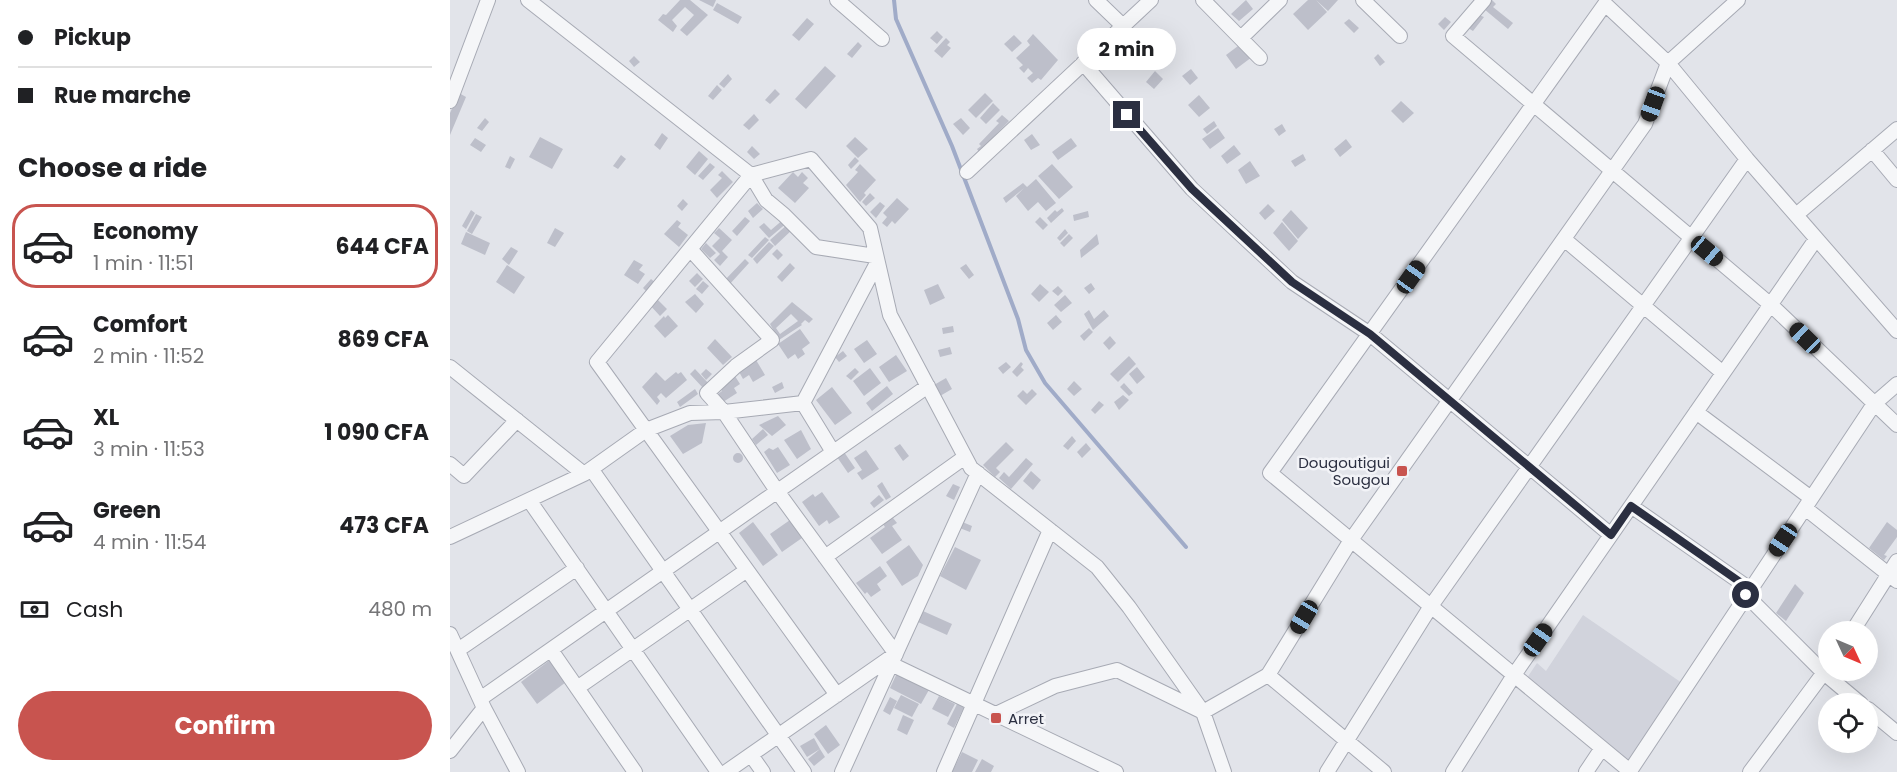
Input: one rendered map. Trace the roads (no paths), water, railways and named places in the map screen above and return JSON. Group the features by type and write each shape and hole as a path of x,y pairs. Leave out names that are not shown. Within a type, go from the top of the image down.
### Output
{"street":[{"path":"450,101 488,0"},
{"path":"528,0 751,175 766,200 816,247 876,259"},
{"path":"837,0 882,39"},
{"path":"1096,0 1122,26"},
{"path":"967,172 1151,0"},
{"path":"1203,0 1260,58"},
{"path":"1240,38 1280,0"},
{"path":"1363,0 1400,36"},
{"path":"1484,0 1453,36 1770,305 1897,425"},
{"path":"1203,712 1268,675 1351,540 1645,124 1668,63 1738,0"},
{"path":"1897,332 1747,159 1668,63 1605,4 1270,473 1631,772 1874,404 1897,384"},
{"path":"1083,63 1168,163 1292,282 1370,334 1611,535"},
{"path":"1796,215 1897,129"},
{"path":"1872,150 1897,180"},
{"path":"837,695 597,362 751,175 811,159 870,228 890,315 971,468 1097,567 1129,607 1203,712 1224,772"},
{"path":"1327,772 1431,606 1747,159"},
{"path":"1453,772 1514,675 1816,238"},
{"path":"1564,239 1723,374"},
{"path":"690,249 772,340 736,366 706,393 724,412 893,659 974,704 1116,772"},
{"path":"803,403 876,259"},
{"path":"450,367 516,420 588,472 663,571 804,772"},
{"path":"450,751 482,704 551,650 927,386"},
{"path":"450,537 588,472 646,430 690,413 724,412 803,403"},
{"path":"803,403 834,452"},
{"path":"1696,412 1808,503 1893,577"},
{"path":"450,464 464,476 516,420"},
{"path":"825,557 965,457"},
{"path":"842,772 978,473"},
{"path":"529,500 718,772"},
{"path":"1631,506 1748,592 1818,662"},
{"path":"944,772 1050,530"},
{"path":"1860,621 1893,577 1897,561"},
{"path":"458,650 577,568"},
{"path":"577,688 747,570"},
{"path":"450,634 482,704 518,772"},
{"path":"551,650 635,772"},
{"path":"726,772 893,659"},
{"path":"996,714 1055,686 1118,670 1203,712"},
{"path":"1268,675 1384,772"},
{"path":"1750,772 1818,681"},
{"path":"1837,681 1850,693"},
{"path":"1878,717 1897,733"},
{"path":"1586,772 1602,747"},
{"path":"751,755 763,772"}],"waterway":[{"path":"894,0 896,19 952,146 1018,319 1026,350 1045,383 1186,547"}],"place":[{"name":"Dougoutigui Sougou","path":"1402,471"},
{"name":"Arret","path":"996,718"}]}
